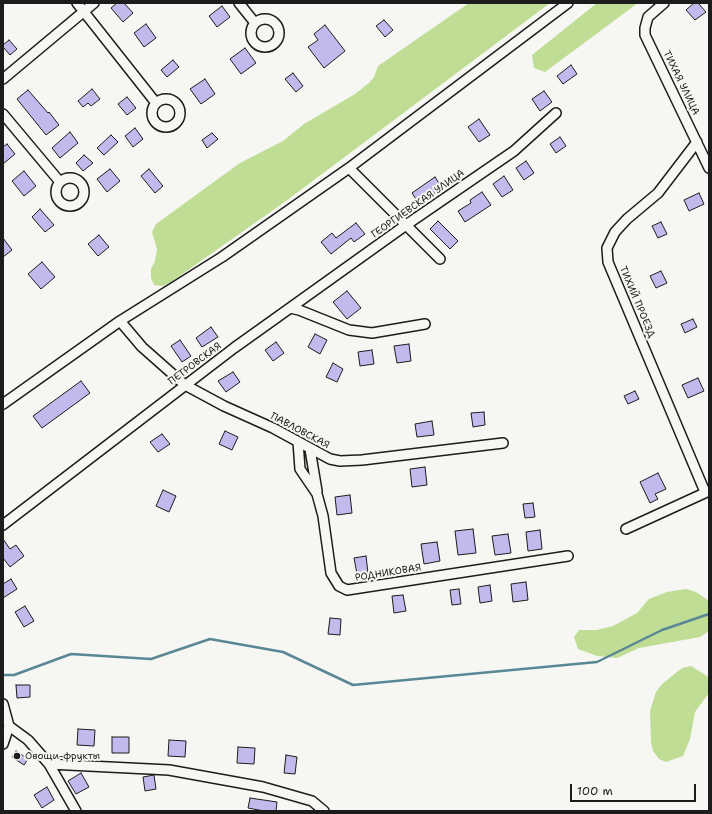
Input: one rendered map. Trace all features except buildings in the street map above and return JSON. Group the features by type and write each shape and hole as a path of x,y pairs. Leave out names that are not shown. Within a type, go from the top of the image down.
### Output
{"street":[{"path":"77,3 156,103"},
{"path":"3,79 94,3"},
{"path":"239,3 255,23"},
{"path":"3,404 120,321 222,257 349,168 568,3"},
{"name":"ТИХАЯ УЛИЦА","path":"664,3 648,17 645,28 648,42 709,168"},
{"name":"ГЕОРГИЕВСКАЯ УЛИЦА","path":"290,308 406,225 514,151 556,113"},
{"path":"3,114 60,182"},
{"name":"ТИХИЙ ПРОЕЗД","path":"697,142 658,193 627,219 615,232 607,248 608,262 707,491"},
{"path":"349,168 440,259"},
{"path":"290,308 299,310 349,330 372,333 426,324"},
{"name":"ПЕТРОВСКАЯ","path":"3,525 185,385 290,308"},
{"name":"ПАВЛОВСКАЯ","path":"120,321 142,348 185,385 224,406 273,428 330,459 340,461 362,460 503,442"},
{"name":"РОДНИКОВАЯ","path":"298,442 300,469 317,494 323,516 331,573 339,586 347,590 568,556"},
{"path":"310,449 317,494"},
{"path":"626,529 707,491"},
{"path":"3,704 9,726 3,744"},
{"path":"9,726 28,740 49,764 76,811"},
{"path":"49,764 169,770 263,787 312,801 324,811"}],"green space":[{"path":"469,3 550,3 286,201 171,282 163,286 154,285 151,278 151,269 155,261 157,249 152,232 156,224 240,163 283,141 304,124 355,94 374,77 378,66"},
{"path":"597,3 638,3 545,72 534,68 532,55"},
{"path":"686,589 696,592 709,601 709,631 700,637 639,648 617,658 597,656 578,649 574,637 579,630 597,630 613,626 637,613 649,599 667,592"},
{"path":"691,666 707,676 709,680 709,693 695,712 690,739 683,756 666,762 659,759 653,751 651,742 650,711 656,692 662,684 682,668"}],"waterway":[{"path":"5,675 14,675 71,654 151,659 210,639 283,652 353,685 597,662 662,630 709,614"}],"place":[{"name":"Овощи-фрукты","path":"17,756"}]}
